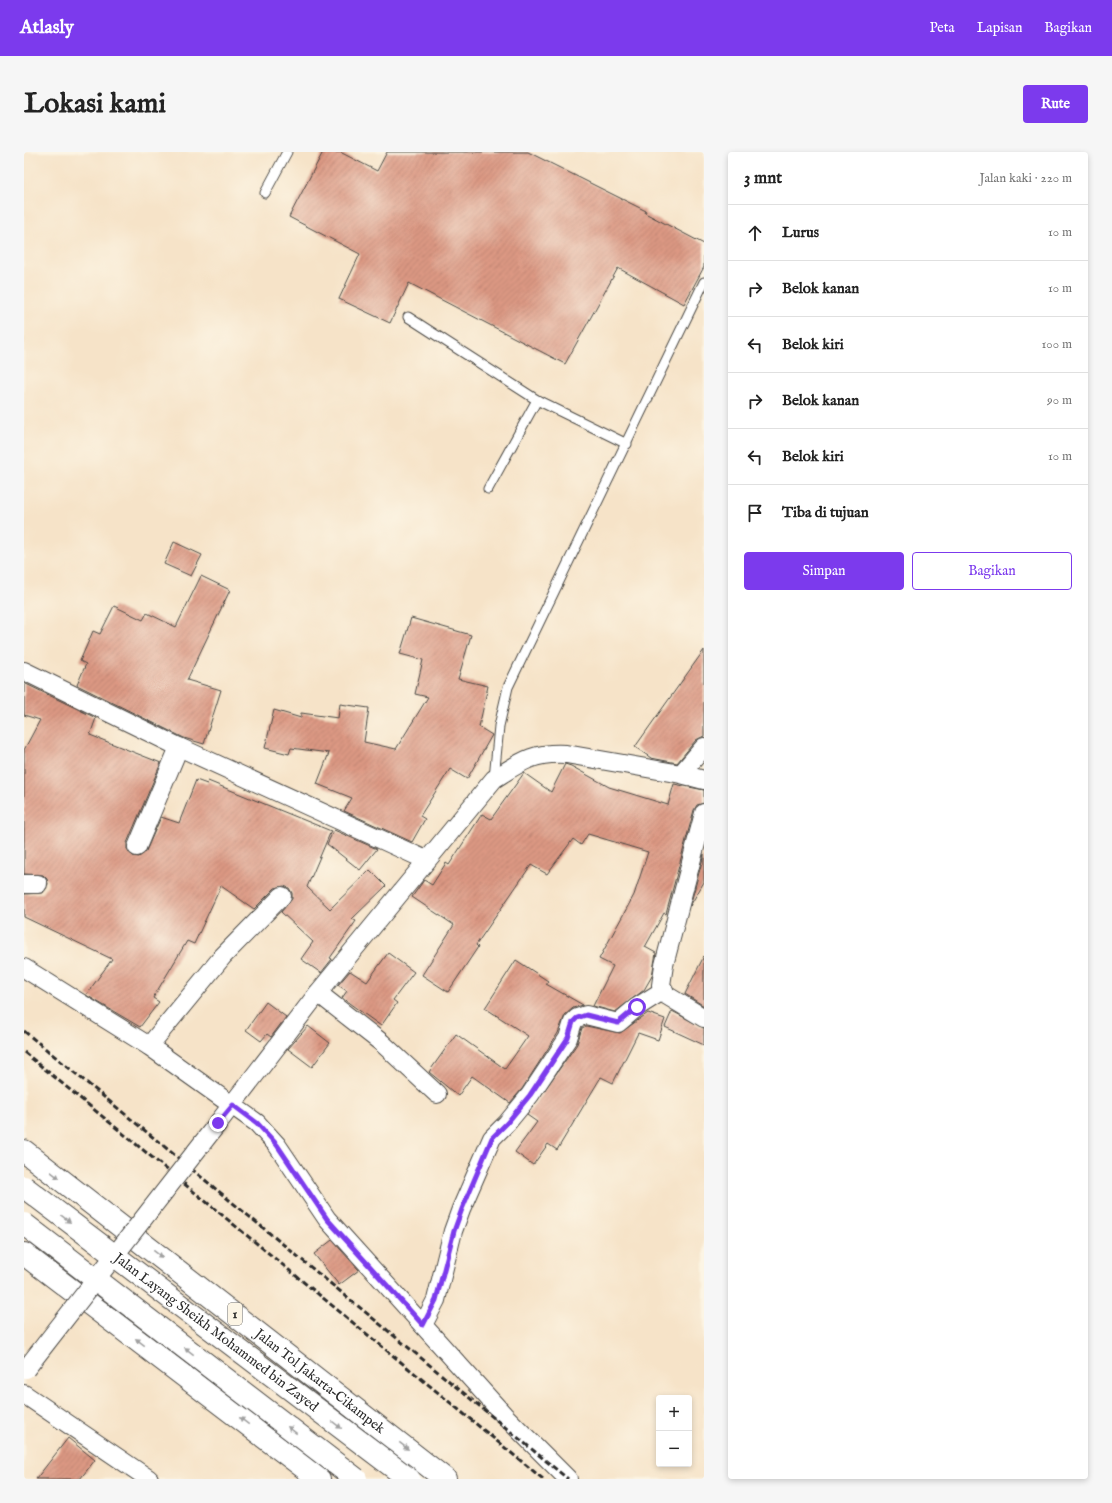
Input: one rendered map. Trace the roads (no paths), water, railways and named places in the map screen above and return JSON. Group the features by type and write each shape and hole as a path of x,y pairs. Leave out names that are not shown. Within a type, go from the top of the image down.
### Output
{"highway":[{"name":"Jalan Tol Jakarta–Cikampek","path":"24,1151 445,1479"},
{"name":"Jalan Layang Sheikh Mohammed bin Zayed","path":"24,1187 409,1479"},
{"name":"Jalan Layang Sheikh Mohammed bin Zayed","path":"24,1224 356,1479"},
{"path":"24,1254 319,1479"}],"street":[{"path":"24,671 179,747 426,860"},
{"path":"137,847 179,747"},
{"path":"681,774 704,747"},
{"path":"25,1370 233,1105 318,993 494,779 533,756 551,753 566,754 681,774 704,780"},
{"path":"704,813 664,965 661,985 666,995 704,1018"},
{"path":"149,1046 223,956 282,896"},
{"path":"24,968 149,1046 257,1123 277,1145 327,1219 504,1415 568,1479"},
{"path":"423,1325 436,1300 456,1223 492,1138 507,1123 530,1095 568,1038 573,1022 577,1018 586,1015 618,1023 637,1007 664,990"},
{"path":"318,993 382,1043 437,1094"},
{"path":"24,1394 149,1479"}],"lane":[{"path":"265,193 287,152"},
{"path":"494,779 499,726 508,687 627,444 704,282"},
{"path":"408,317 537,400 627,444"},
{"path":"488,489 537,400"}],"railway":[{"path":"24,1031 568,1479"},
{"path":"24,1052 543,1479"}]}
